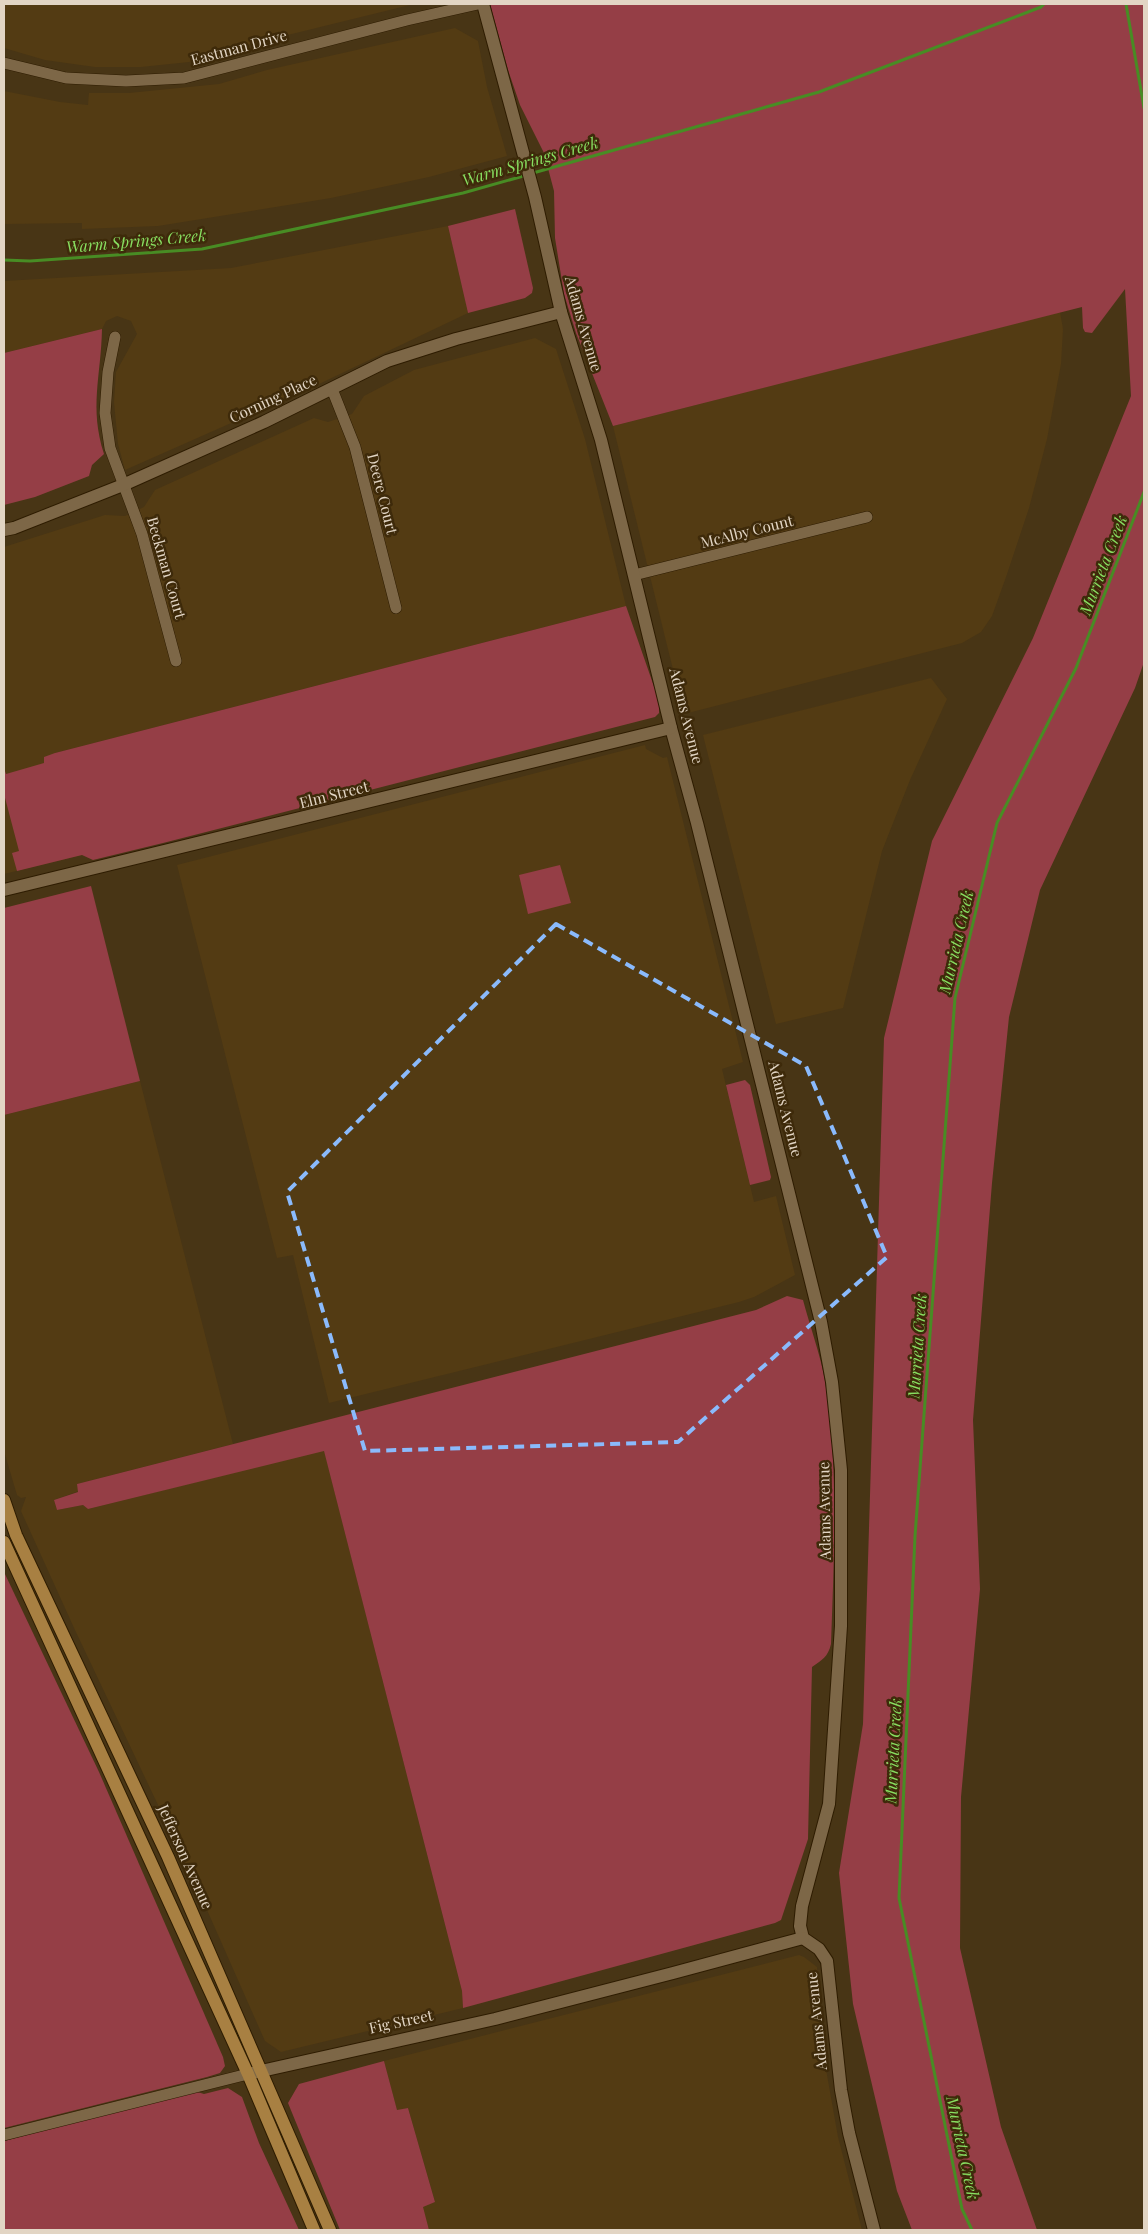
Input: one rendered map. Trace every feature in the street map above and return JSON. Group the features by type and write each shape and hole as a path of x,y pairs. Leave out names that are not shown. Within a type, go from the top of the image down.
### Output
{"main road":[{"name":"Jefferson Avenue","path":"4,1500 16,1535 140,1795 254,2073 314,2230"},
{"name":"Jefferson Avenue","path":"4,1542 88,1726 330,2230"},
{"path":"88,1726 114,1758 127,1788 133,1794 140,1795"}],"street":[{"name":"Eastman Drive","path":"4,63 66,78 126,81 184,78 398,22 478,4"},
{"name":"Adams Avenue","path":"483,4 535,198 561,312 601,440 671,728 697,823 821,1322 832,1382 841,1470 842,1573 833,1766 827,1813 802,1906 800,1926 803,1938 819,1949 828,1961 833,2023 847,2124 874,2230"},
{"name":"Corning Place","path":"4,530 14,528 123,485 387,362 456,339 561,312"},
{"name":"Beckman Court","path":"115,337 108,372 104,413 110,448 142,534 176,661"},
{"name":"Deere Court","path":"332,389 355,447 396,608"},
{"name":"McAlby Count","path":"634,575 867,517"},
{"name":"Elm Street","path":"4,890 671,728"},
{"name":"Fig Street","path":"4,2135 254,2073 494,2019 673,1974 803,1938"}],"highlighted area":[{"path":"556,924 806,1066 887,1257 678,1442 365,1451 287,1192"}],"shaded area":[{"path":"4,4 410,5 251,44 189,62 141,67 95,67 45,60 4,48"},
{"path":"490,4 1144,4 1144,662 1135,688 1040,890 1009,1017 992,1183 973,1420 980,1589 961,1797 960,1948 1001,2127 1037,2230 912,2230 897,2191 853,2004 839,1873 863,1724 884,1038 932,841 1033,638 1131,396 1125,289 1092,333 1085,332 1083,328 1082,307 613,426 576,333 564,294 555,238 554,191 544,153 520,105 508,70"},
{"path":"455,28 478,41 487,87 507,156 429,177 331,198 158,226 82,229 82,223 4,224 4,91 60,102 88,105 89,93 129,93 219,84 267,70"},
{"path":"515,209 533,288 532,293 525,298 468,313 448,226"},
{"path":"448,226 468,313 319,384 125,470 118,444 114,402 116,372 137,334 131,321 117,316 106,321 102,329 4,353 4,281 231,268"},
{"path":"1060,312 1063,329 1061,364 1047,439 1029,508 1006,577 992,616 981,632 962,643 684,714 613,426"},
{"path":"102,329 97,392 97,421 104,454 92,465 89,476 35,497 4,505 4,353"},
{"path":"535,338 556,349 585,439 626,606 55,753 82,855 4,874 4,547 105,515 125,516 144,507 155,490 314,418 328,422 352,414 364,396 414,370"},
{"path":"626,606 659,701 659,713 655,717 93,860 82,855 17,871 12,853 19,851 4,794 4,768 6,774 44,763 44,757 55,753"},
{"path":"931,678 947,699 910,780 882,851 843,1008 776,1024 703,735"},
{"path":"645,745 646,749 663,758 667,757 743,1062 722,1069 754,1202 776,1196 795,1275 754,1297 739,1302 329,1403 293,1255 277,1258 177,865"},
{"path":"560,865 571,903 528,914 519,875"},
{"path":"91,886 140,1081 4,1115 4,908"},
{"path":"745,1080 750,1085 771,1177 770,1180 750,1185 726,1085"},
{"path":"140,1081 233,1444 77,1484 79,1491 54,1500 57,1510 83,1505 88,1509 324,1450 462,1991 463,2008 281,2052 265,2041 196,1885 75,1630 21,1511 26,1497 21,1498 17,1495 4,1451 4,1115"},
{"path":"787,1296 803,1300 825,1381 834,1479 834,1545 831,1644 822,1660 812,1667 808,1839 781,1920 463,2008 462,1991 324,1451 88,1509 83,1505 57,1510 54,1500 78,1492 77,1484 756,1310"},
{"path":"4,1572 99,1772 223,2057 225,2066 220,2073 207,2077 4,2128"},
{"path":"799,1955 817,1967 824,2058 838,2137 862,2230 429,2230 422,2206 435,2202 408,2108 397,2111 384,2061"},
{"path":"384,2061 397,2110 408,2108 435,2202 423,2207 429,2230 340,2230 288,2103 299,2084"},
{"path":"228,2088 242,2097 259,2143 299,2230 4,2230 4,2141 194,2091 204,2094"}],"waterway":[{"name":"Warm Springs Creek","path":"533,173 819,92 1041,7 1044,4"},
{"name":"Murrieta Creek","path":"1126,4 1144,108"},
{"name":"Warm Springs Creek","path":"4,260 30,261 202,249 463,193 527,175"},
{"name":"Murrieta Creek","path":"972,2230 962,2209 899,1898 915,1536 955,998 997,823 1076,668 1144,492"}]}
